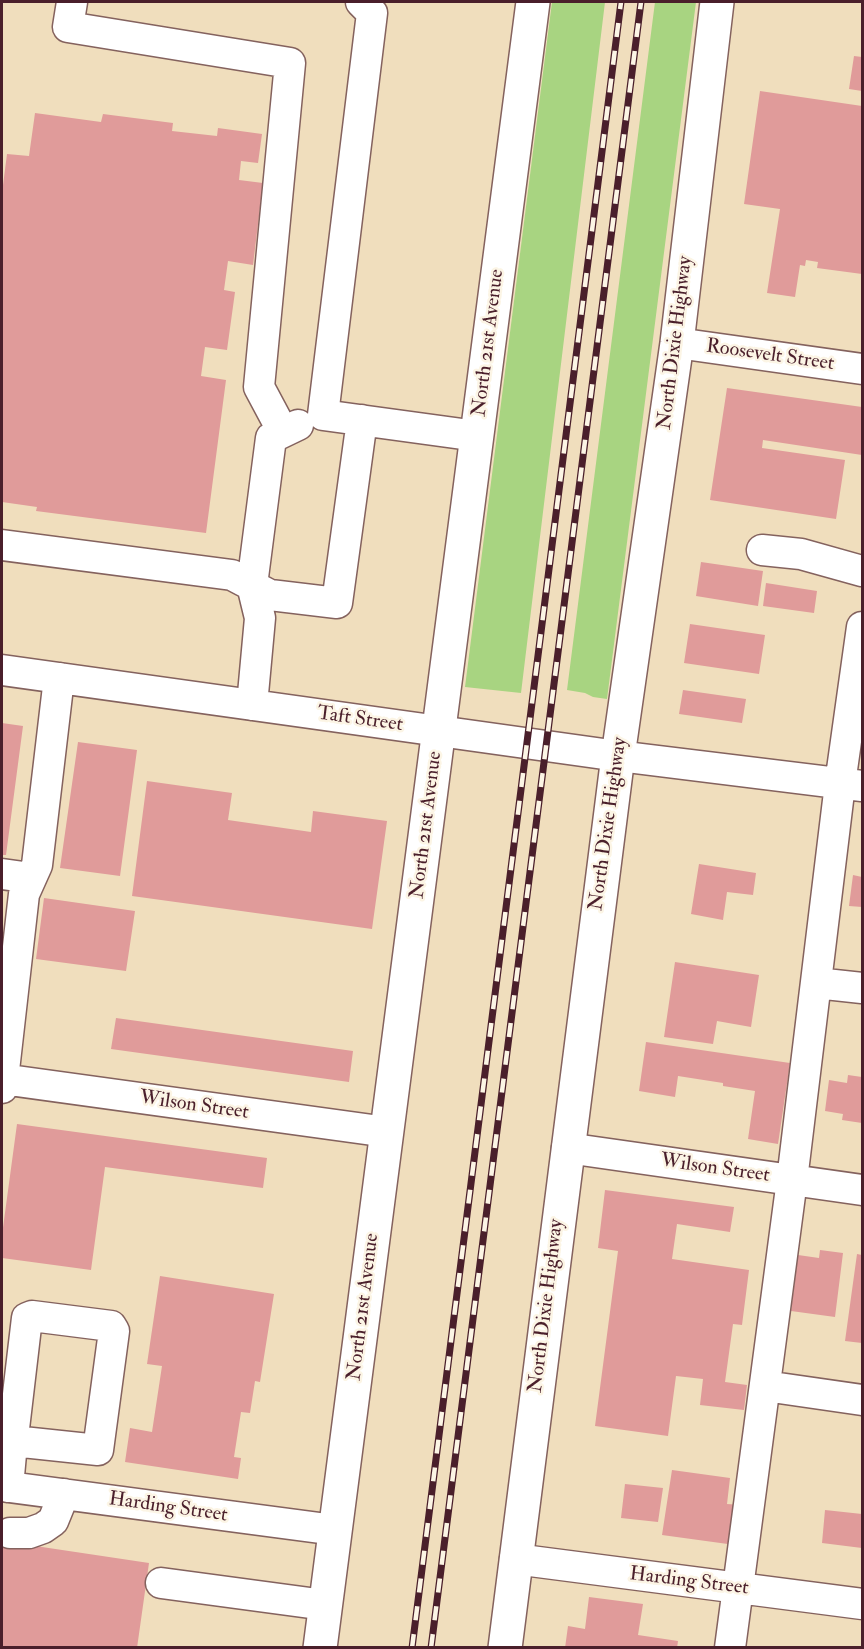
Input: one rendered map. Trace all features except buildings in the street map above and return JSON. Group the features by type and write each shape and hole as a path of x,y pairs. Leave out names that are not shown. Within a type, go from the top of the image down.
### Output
{"main road":[{"name":"North 21st Avenue","path":"320,1647 533,2"},
{"name":"North Dixie Highway","path":"505,1647 618,756 677,343 717,2"}],"street":[{"path":"72,2 68,27 290,63 259,387 283,432"},
{"path":"323,415 372,13 361,2"},
{"name":"Roosevelt Street","path":"677,343 862,369"},
{"path":"252,705 260,618 252,585 271,438 323,415 477,436"},
{"path":"2,545 231,575 270,595 337,603 362,420"},
{"path":"762,550 801,554 862,571"},
{"path":"730,1647 816,982 851,785 862,627"},
{"name":"Taft Street","path":"2,670 618,756 851,785"},
{"path":"2,1088 24,894 38,865 59,678"},
{"path":"2,874 31,878"},
{"path":"816,982 862,988"},
{"name":"Wilson Street","path":"2,1079 387,1132"},
{"name":"Wilson Street","path":"567,1149 862,1190"},
{"path":"5,1486 13,1441 28,1316 100,1325 114,1329 98,1450 13,1441"},
{"path":"765,1386 862,1400"},
{"name":"Harding Street","path":"5,1486 335,1530"},
{"path":"10,1533 29,1533 44,1528 53,1521 64,1494"},
{"name":"Harding Street","path":"515,1559 862,1604"},
{"path":"161,1583 325,1605"}],"green space":[{"path":"552,2 605,2 521,693 465,687"},
{"path":"655,2 696,2 607,699 567,690"}],"railway":[{"path":"412,1648 621,2"},
{"path":"431,1648 641,2"}]}
